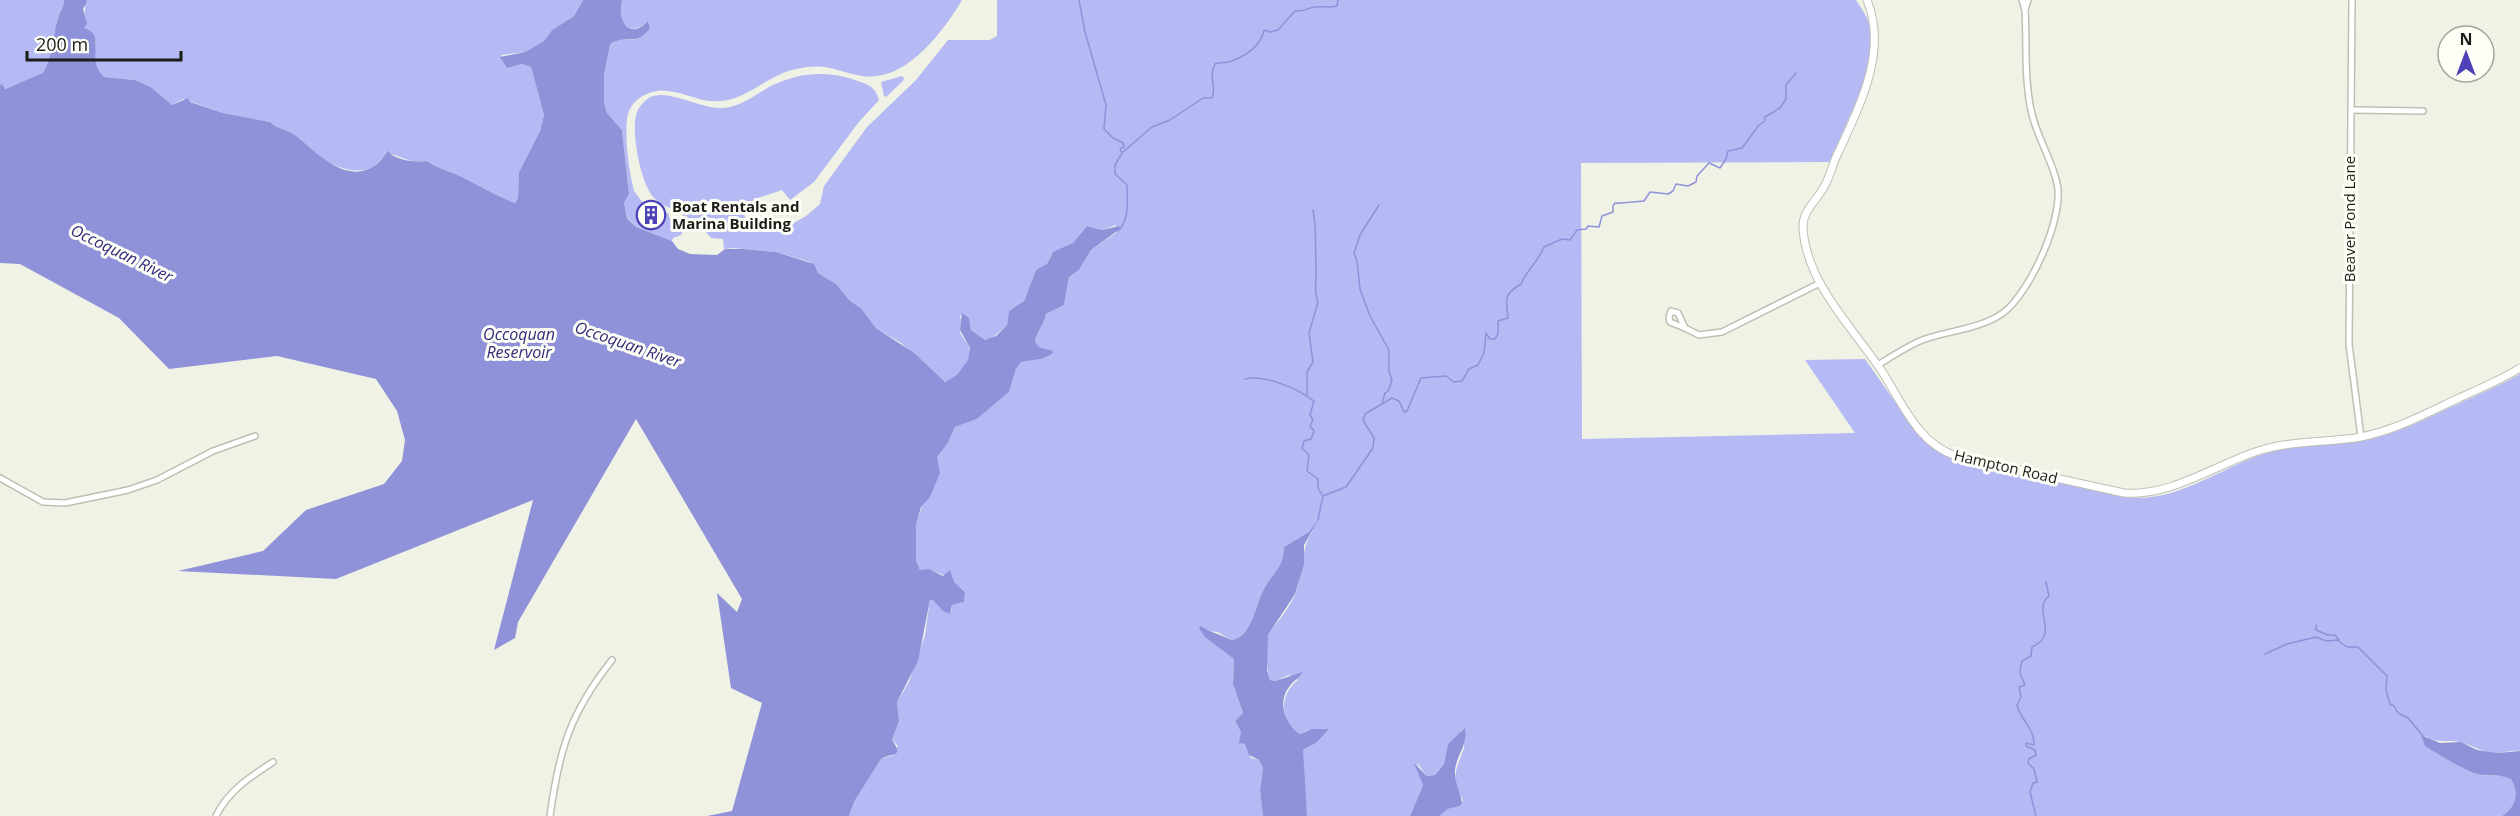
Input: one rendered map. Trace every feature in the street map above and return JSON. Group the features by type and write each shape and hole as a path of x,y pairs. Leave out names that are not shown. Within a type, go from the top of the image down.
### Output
{"street":[{"name":"Hampton Road","path":"1867,0 1875,34 1866,85 1827,182 1807,212 1804,222 1805,238 1820,284 1878,365 1919,430 1941,450 1956,456 2124,493 2141,493 2159,490 2241,457 2275,447 2298,442 2361,437 2399,426 2520,368"},
{"path":"1878,365 1916,343 1978,325 2003,313 2018,297 2041,257 2056,216 2059,193 2031,112 2027,78 2025,10 2022,0"},
{"path":"2025,10 2028,0"},
{"name":"Beaver Pond Lane","path":"2352,0 2349,344 2361,437"},
{"path":"2351,110 2422,111"},
{"path":"1685,328 1699,335 1722,332 1820,284"},
{"path":"0,478 43,502 65,503 128,490 157,480 213,451 255,436"},
{"path":"550,816 560,763 576,712 586,693 612,660"},
{"path":"216,816 223,803 239,785 273,762"}],"shaded area":[{"path":"0,0 64,0 43,74 4,89 2,84 0,85"},
{"path":"86,0 583,0 574,16 552,30 544,41 525,52 501,55 507,68 522,64 531,67 544,115 540,131 519,172 518,198 515,203 427,161 414,162 386,152 373,167 364,170 344,169 316,155 295,135 270,122 223,113 183,99 172,105 151,87 135,80 104,77 95,61 96,42 83,28"},
{"path":"622,0 962,0 921,53 893,72 878,76 862,76 830,68 807,67 776,76 741,96 731,99 707,101 662,90 644,95 630,108 626,129 634,191 643,203 642,217 654,225 665,213 668,213 670,219 681,220 684,211 658,202 650,192 641,171 636,144 635,120 639,108 649,98 665,95 705,106 724,108 742,103 779,82 810,74 842,76 872,88 879,100 858,123 814,182 790,200 782,190 758,198 758,213 744,215 748,224 780,231 806,216 820,204 824,186 867,127 916,80 948,40 990,40 997,36 997,0 1856,0 1870,25 1872,39 1870,56 1859,94 1830,162 1581,163 1582,439 1855,433 1805,360 1865,359 1919,436 1942,454 2123,497 2143,498 2180,490 2270,452 2361,441 2387,435 2520,374 2520,751 2491,753 2460,742 2437,741 2424,735 2436,753 2468,770 2481,775 2504,776 2511,779 2516,794 2514,804 2502,816 1439,816 1448,809 1460,806 1463,800 1455,779 1464,748 1463,729 1456,739 1448,744 1444,764 1435,775 1427,776 1417,763 1423,785 1410,816 1307,816 1302,754 1303,750 1316,743 1321,735 1308,730 1300,734 1288,722 1284,708 1285,700 1287,693 1298,680 1289,675 1275,681 1270,680 1266,652 1268,635 1296,592 1306,544 1313,530 1284,547 1280,565 1264,589 1252,620 1244,633 1231,640 1218,632 1207,631 1234,659 1233,684 1243,713 1235,721 1241,732 1240,743 1245,743 1251,758 1259,760 1263,768 1260,790 1263,816 849,816 854,802 881,759 894,755 898,746 892,740 899,721 897,702 909,682 925,635 930,600 933,599 943,611 951,612 952,605 964,602 965,592 955,583 939,573 920,570 916,561 916,525 923,503 930,496 937,457 948,443 955,427 977,419 1009,392 1016,369 1021,362 1041,359 1052,351 1039,347 1035,343 1046,314 1064,305 1069,277 1079,270 1091,250 1116,233 1116,225 1102,230 1087,226 1073,243 1051,255 1047,265 1036,270 1024,301 1009,311 1007,325 991,339 985,340 971,330 969,319 963,314 960,316 960,332 969,347 969,358 964,368 956,376 947,382 941,380 901,343 876,328 861,308 850,301 836,284 818,273 810,262 776,252 724,249 723,239 711,238 701,226 687,223 681,235 673,238 672,241 636,227 627,217 624,203 629,194 622,130 607,113 604,102 604,75 610,45 619,39 636,39 650,28 648,21 635,29 626,26 621,15"},
{"path":"902,76 903,81 886,97 884,96 881,82"}],"water":[{"name":"Occoquan Reservoir","path":"64,0 86,0 83,9 87,24 84,28 91,31 94,36 96,63 104,77 135,80 151,87 172,105 188,98 190,102 223,113 270,122 289,131 322,158 343,169 354,172 365,170 378,163 388,151 395,157 406,160 427,161 515,203 518,198 519,172 540,131 544,115 531,67 522,64 507,68 500,57 525,52 544,41 552,30 574,16 583,0 622,0 621,15 626,26 635,29 648,21 650,28 640,37 619,40 610,45 604,75 604,102 607,113 622,130 629,194 624,203 627,218 636,227 672,241 678,249 690,254 717,255 725,249 744,249 776,252 814,264 818,273 836,284 850,301 861,308 876,328 914,353 945,382 957,375 968,360 970,348 960,330 962,313 969,318 971,330 985,340 996,336 1007,325 1009,311 1024,301 1036,270 1047,264 1053,252 1073,243 1087,226 1102,230 1119,226 1120,229 1091,250 1079,270 1069,277 1064,305 1046,314 1035,342 1039,347 1053,351 1052,354 1041,359 1021,362 1016,369 1009,392 977,419 955,427 948,443 937,457 940,473 930,497 921,507 916,525 916,561 920,570 929,569 943,576 950,570 954,582 965,592 964,602 952,605 950,614 930,600 918,661 897,702 899,721 892,740 897,752 881,759 854,802 849,816 707,816 732,811 762,703 731,688 717,593 737,612 742,599 636,419 518,622 515,638 494,650 533,500 336,579 178,571 263,551 306,510 384,484 402,461 405,440 397,411 376,379 277,356 169,369 119,318 20,264 0,263 0,85 2,84 5,89 43,73"},
{"path":"1318,520 1304,545 1304,564 1295,594 1268,635 1267,670 1270,680 1275,681 1303,672 1285,693 1283,706 1290,725 1295,730 1300,734 1312,729 1329,729 1316,743 1303,750 1307,816 1263,816 1260,790 1263,768 1259,760 1249,755 1245,744 1239,743 1241,732 1235,721 1243,713 1233,684 1234,659 1205,637 1199,628 1201,626 1231,640 1244,633 1252,620 1264,589 1280,565 1284,547 1309,532"},
{"path":"1465,728 1464,745 1455,770 1462,803 1439,816 1410,816 1423,785 1414,763 1427,776 1435,775 1444,764 1448,744"},
{"path":"2421,735 2440,743 2461,742 2477,750 2497,753 2520,751 2520,816 2502,816 2514,804 2516,794 2511,779 2477,774 2462,767 2425,746"}],"waterway":[{"path":"1079,0 1085,32 1106,105 1104,129 1113,138 1123,143 1124,147 1120,149 1122,153 1115,165 1115,174 1127,185 1125,220 1119,230"},
{"path":"1123,152 1152,127 1170,120 1203,98 1212,98 1214,90 1212,74 1215,64 1229,62 1246,54 1260,41 1264,30 1270,32 1278,30 1295,11 1337,6 1338,0"},
{"path":"1318,520 1323,496 1346,487 1373,448 1374,438 1363,420 1365,414 1392,398 1399,401 1404,412 1407,411 1421,378 1446,376 1454,382 1462,381 1469,369 1478,365 1484,353 1486,333 1490,339 1495,339 1498,334 1498,321 1508,318 1506,301 1508,294 1521,284 1544,247 1562,239 1570,240 1577,230 1586,229 1588,226 1599,227 1602,216 1613,212 1615,203 1644,201 1650,192 1668,194 1673,191 1676,184 1688,186 1696,182 1697,176 1709,163 1720,168 1728,151 1742,148 1759,125 1765,121 1765,117 1780,108 1786,99 1786,85 1796,73"},
{"path":"1379,205 1360,235 1354,253 1360,289 1370,316 1389,350 1389,371 1392,381 1382,404"},
{"path":"1307,396 1307,372 1313,362 1309,333 1318,302 1315,289 1313,210"},
{"path":"1245,379 1262,379 1281,384 1314,401 1310,415 1313,420 1310,426 1314,431 1311,439 1304,441 1302,448 1309,455 1307,471 1318,479 1318,488 1322,495"},
{"path":"2036,816 2030,792 2033,783 2037,782 2034,769 2028,763 2029,759 2036,755 2035,750 2026,746 2026,743 2034,745 2034,739 2017,705 2021,697 2019,687 2025,685 2020,672 2022,661 2031,656 2032,647 2044,636 2043,608 2049,596 2046,582"},
{"path":"2316,625 2316,630 2335,635 2339,640"},
{"path":"2265,654 2287,644 2316,637 2326,641 2337,640 2347,647 2358,647 2387,676 2386,690 2390,704 2398,713 2408,718 2423,736"}],"place":[{"name":"Boat Rentals and Marina Building","path":"651,215"}],"water label":[{"name":"Occoquan River","path":"122,253"},
{"name":"Occoquan River","path":"628,344"}]}
